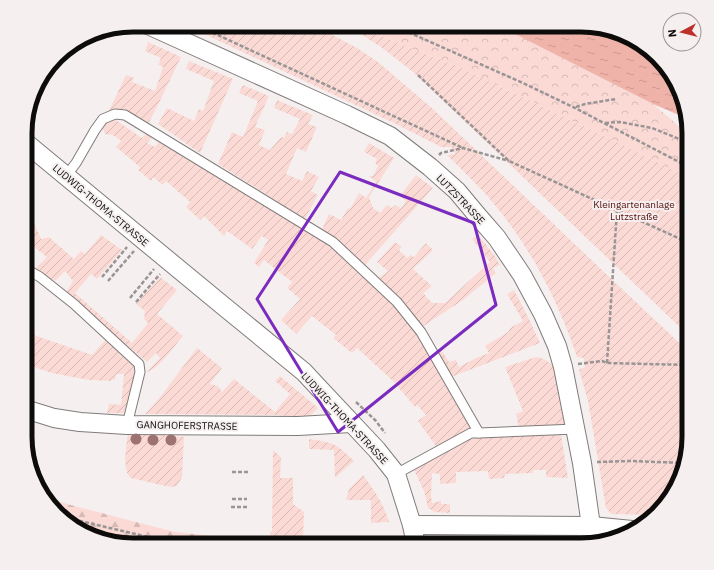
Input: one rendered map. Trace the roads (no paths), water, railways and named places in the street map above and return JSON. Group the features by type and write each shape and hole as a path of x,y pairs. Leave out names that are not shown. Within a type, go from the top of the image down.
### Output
{"street":[{"name":"LUTZSTRASSE","path":"163,32 390,136 430,167 457,191 497,238 522,275 543,314 557,346 576,429 591,526"},
{"name":"LUDWIG-THOMA-STRASSE","path":"32,149 304,372 377,450 396,474 415,538"},
{"name":"GANGHOFERSTRASSE","path":"32,411 54,418 74,421 127,425 298,426 351,423"},
{"path":"412,525 591,526 623,529"}],"lane":[{"path":"66,176 76,163 103,119 115,114 125,115 333,242 397,302 421,332 479,433"},
{"path":"32,272 74,304 139,364 140,372 127,425"},
{"path":"396,474 471,433 576,429"}],"water":[{"path":"511,32 587,32 607,35 626,42 648,57 657,66 674,94 680,116 653,104"}],"park label":[{"name":"Kleingartenanlage Lutzstraße","path":"634,210"}]}
